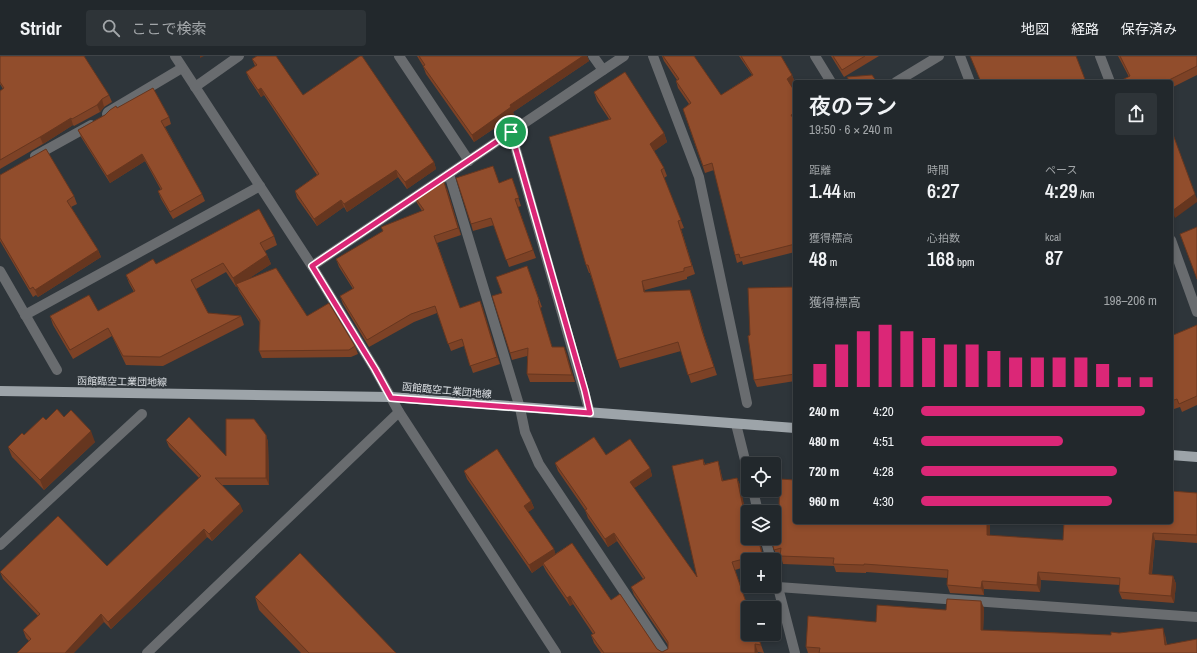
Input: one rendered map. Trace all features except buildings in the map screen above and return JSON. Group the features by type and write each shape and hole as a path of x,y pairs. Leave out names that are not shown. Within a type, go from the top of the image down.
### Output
{"main road":[{"name":"函館臨空工業団地線","path":"0,391 391,398 793,428"},
{"path":"1173,455 1197,457"}],"street":[{"path":"174,56 312,266 391,398 556,653"},
{"path":"195,87 239,56"},
{"path":"399,56 469,161"},
{"path":"593,56 604,70"},
{"path":"312,266 624,56"},
{"path":"653,56 699,177 747,403"},
{"path":"815,56 830,80"},
{"path":"899,80 939,56"},
{"path":"960,56 969,80"},
{"path":"1100,56 1109,80"},
{"path":"28,160 104,118 108,112 182,68"},
{"path":"511,132 590,413"},
{"path":"449,174 520,408 525,432 539,464 665,653"},
{"path":"25,315 260,186"},
{"path":"1173,246 1197,312"},
{"path":"0,271 57,370"},
{"path":"147,653 400,412"},
{"path":"0,545 142,414"},
{"path":"736,424 744,457"},
{"path":"781,587 1197,617"},
{"path":"780,593 795,653"}],"route":[{"path":"511,132 590,413 391,398 312,266 511,132"}]}
